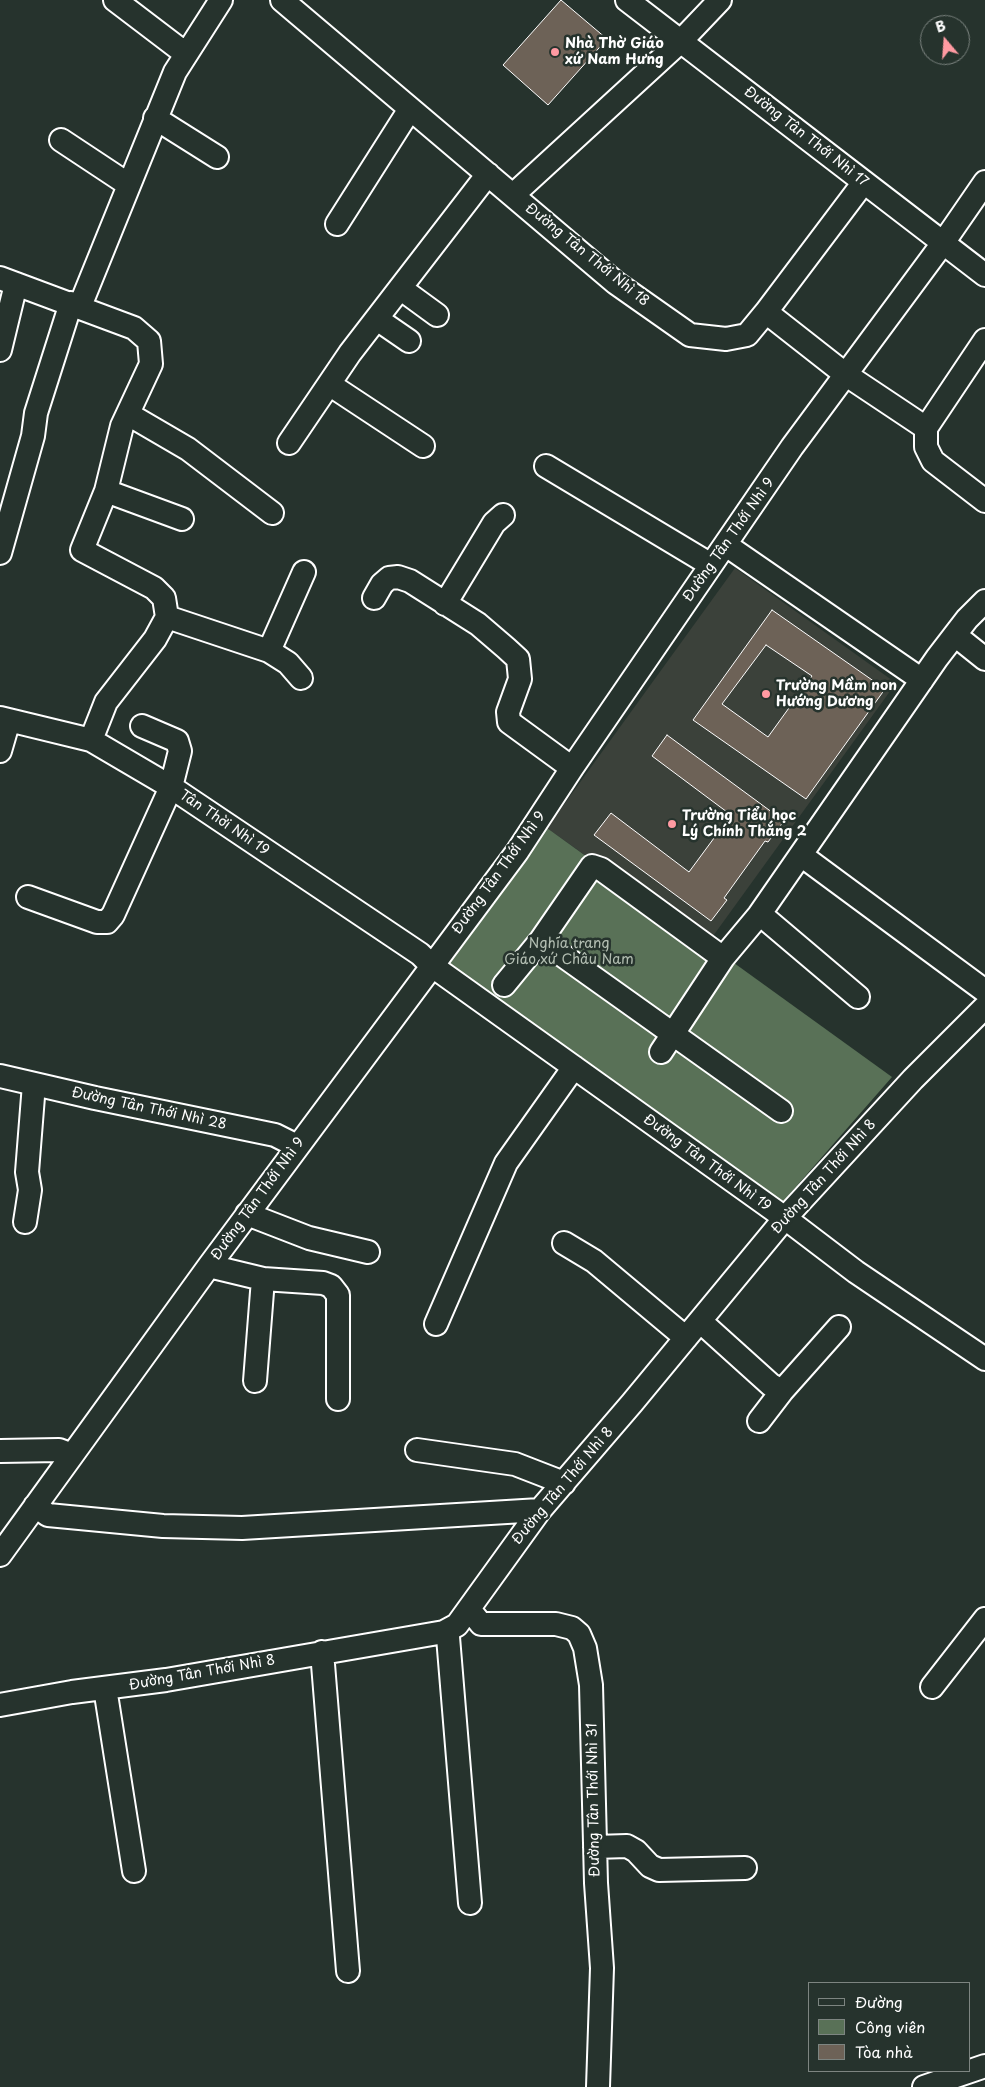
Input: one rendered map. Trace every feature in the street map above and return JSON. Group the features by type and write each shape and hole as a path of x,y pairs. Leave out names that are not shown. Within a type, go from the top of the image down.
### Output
{"street":[{"path":"115,0 186,54"},
{"path":"0,553 33,436 36,413 76,305 129,185 175,72 221,0"},
{"name":"Đường Tân Thới Nhì 18","path":"282,0 616,283 690,335 726,339 747,335 864,182"},
{"name":"Đường Tân Thới Nhì 17","path":"627,0 985,275"},
{"path":"513,195 681,41 720,0"},
{"path":"337,224 410,110"},
{"path":"156,118 217,157"},
{"path":"61,140 129,185"},
{"path":"289,443 376,319 488,174"},
{"name":"Đường Tân Thới Nhì 9","path":"0,1555 297,1146 517,852 572,768 792,448 943,243 985,182"},
{"path":"0,350 8,281 134,328 149,341 151,364 122,426 106,491 82,550 154,588 164,598 167,617 155,639 106,702 91,740"},
{"path":"400,288 437,315"},
{"path":"766,312 845,374 926,428"},
{"path":"376,319 410,341"},
{"path":"985,340 926,428 926,447 933,461 985,501"},
{"path":"329,384 423,446"},
{"path":"128,414 188,450 272,513"},
{"path":"546,466 711,565"},
{"path":"106,491 182,519"},
{"path":"445,604 494,523 503,515"},
{"path":"726,545 922,680"},
{"path":"269,651 304,572"},
{"path":"374,598 382,584 389,578 398,577 410,581 478,624 518,659 520,679 508,712 509,722 572,768"},
{"path":"667,1044 726,954 760,914 954,635 985,601"},
{"path":"167,617 269,651 288,663 300,678"},
{"path":"954,635 985,659"},
{"path":"0,751 4,719"},
{"name":"Tân Thời Nhì 19","path":"4,719 91,740 171,787 420,954 431,965"},
{"path":"28,897 97,922 107,922 113,915 171,787 180,745 177,741 142,726"},
{"path":"801,855 985,991"},
{"path":"504,985 541,940 587,870 596,865 726,954"},
{"path":"760,914 858,997"},
{"path":"541,940 667,1044 781,1111"},
{"name":"Đường Tân Thới Nhì 19","path":"431,965 785,1218 856,1272 985,1359"},
{"name":"Đường Tân Thới Nhì 8","path":"0,1705 166,1680 445,1632 457,1625 540,1510 693,1330 785,1218 913,1079 985,1007"},
{"path":"436,1324 506,1163 574,1068"},
{"name":"Đường Tân Thới Nhì 28","path":"0,1076 275,1135 297,1146"},
{"path":"25,1222 30,1190 27,1172 34,1084"},
{"path":"247,1214 316,1241 368,1252"},
{"path":"564,1243 594,1261 782,1391"},
{"path":"209,1266 263,1278 323,1283 331,1286 338,1295 338,1398"},
{"path":"255,1381 263,1278"},
{"path":"759,1422 782,1391 839,1327"},
{"path":"0,1451 59,1450 72,1455"},
{"path":"416,1450 515,1464 564,1483"},
{"path":"35,1506 48,1515 163,1526 242,1528 540,1510"},
{"name":"Đường Tân Thới Nhì 31","path":"469,1609 481,1624 556,1624 572,1628 579,1634 585,1648 591,1685 595,1847 602,1968 598,2087"},
{"path":"932,1687 985,1619"},
{"path":"445,1632 448,1637 470,1902"},
{"path":"322,1652 348,1971"},
{"path":"105,1688 134,1871"},
{"path":"595,1847 627,1846 636,1851 650,1866 658,1870 745,1868"},
{"path":"970,2071 985,2066"},
{"path":"924,2087 968,2072"}],"shaded area":[{"path":"735,568 896,683 708,943 547,828"}],"green space":[{"name":"Nghĩa trang Giáo xứ Châu Nam","path":"547,828 892,1077 780,1205 439,969"}],"building":[{"name":"Nhà Thờ Giáo xứ Nam Hưng","path":"561,0 607,39 548,105 503,65"},
{"path":"772,610 885,689 806,799 693,720","holes":["766,645 812,676 768,737 722,704"]},
{"path":"667,735 784,821 768,842 765,841 724,898 727,900 711,921 594,835 611,813 689,872 731,815 652,756"}],"place":[{"name":"Nhà Thờ Giáo xứ Nam Hưng","path":"555,52"},
{"name":"Trường Mầm non Hướng Dương","path":"766,694"},
{"name":"Trường Tiểu học Lý Chính Thắng 2","path":"672,824"}]}
